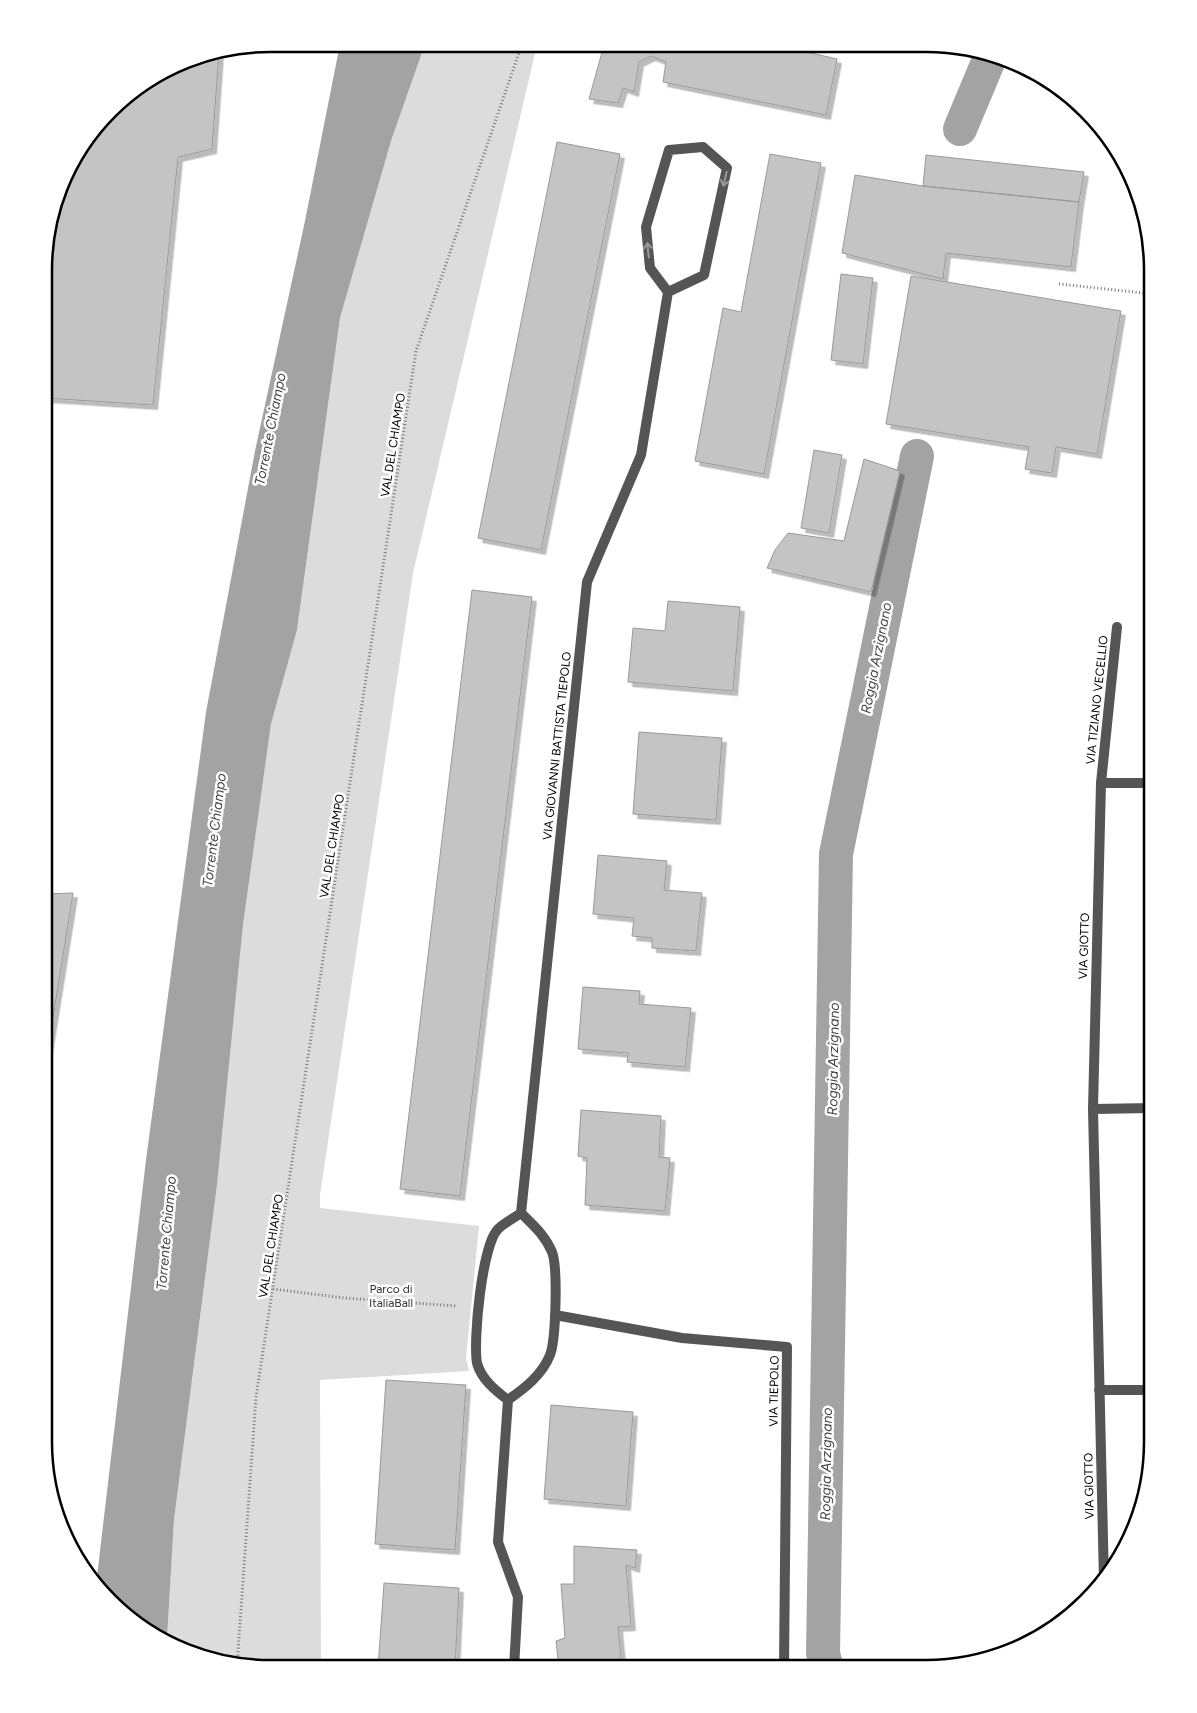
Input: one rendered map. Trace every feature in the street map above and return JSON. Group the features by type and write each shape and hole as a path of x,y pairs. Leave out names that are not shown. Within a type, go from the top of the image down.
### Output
{"street":[{"path":"702,147 728,168 704,275 668,292 650,268 646,227 669,150 702,147"},
{"name":"VIA GIOVANNI BATTISTA TIEPOLO","path":"520,1214 587,582 641,456 668,292"},
{"name":"VIA TIZIANO VECELLIO","path":"1117,627 1102,783 1144,783"},
{"name":"VIA GIOTTO","path":"1102,783 1093,1109 1104,1569"},
{"path":"1093,1109 1144,1108"},
{"path":"520,1214 542,1233 553,1254 556,1315 550,1355 533,1382 508,1400 491,1387 477,1364 478,1307 483,1268 497,1229 520,1214"},
{"name":"VIA TIEPOLO","path":"556,1315 682,1338 787,1347 784,1660"},
{"path":"1099,1390 1144,1390"},
{"path":"508,1400 498,1542 518,1597 514,1660"}],"path":[{"name":"VAL DEL CHIAMPO","path":"238,1658 256,1397 416,351 519,52"},
{"path":"1059,284 1144,293"},
{"path":"273,1289 345,1298 478,1307"}],"green space":[{"name":"Parco di ItaliaBall","path":"422,52 535,52 413,573 320,1195 320,1208 479,1226 466,1358 469,1371 320,1380 321,1660 242,1659 201,1649 167,1634 174,1520 217,1185 243,925 271,724 297,630 340,318 391,141"}],"water":[{"name":"Torrente Chiampo","path":"338,52 422,52 391,141 340,318 297,630 271,724 243,925 217,1185 174,1520 167,1634 150,1624 116,1597 97,1574 146,1160 206,712 255,451 305,221"}],"building":[{"path":"602,52 806,52 837,59 826,115 663,82 666,62 651,56 639,62 634,92 623,88 618,103 589,99"},
{"path":"218,59 212,149 178,157 153,405 52,398 52,271 54,242 64,201 75,174 89,150 116,116 150,89 174,75"},
{"path":"557,142 620,154 541,550 478,538"},
{"path":"770,154 821,163 764,474 695,461 723,308 741,312"},
{"path":"926,155 1084,172 1079,202 923,186"},
{"path":"855,175 923,186 1079,202 1071,267 946,253 943,279 842,253"},
{"path":"841,274 873,278 863,364 831,360"},
{"path":"911,276 1121,311 1097,454 1056,447 1052,473 1025,469 1029,447 886,424"},
{"path":"814,450 842,455 829,533 801,528"},
{"path":"864,459 900,471 871,592 767,568 775,550 788,533 844,541"},
{"path":"472,590 532,597 460,1196 400,1189"},
{"path":"668,601 740,607 733,691 628,682 633,628 665,631"},
{"path":"639,732 722,738 716,820 633,814"},
{"path":"598,855 667,861 664,890 702,893 696,951 652,948 652,938 632,936 634,918 593,914"},
{"path":"73,893 52,1024 52,894"},
{"path":"583,987 640,991 639,1004 691,1008 685,1067 627,1062 628,1053 578,1049"},
{"path":"581,1110 661,1116 659,1157 670,1158 665,1211 585,1205 587,1158 578,1156"},
{"path":"386,1380 466,1385 455,1550 375,1544"},
{"path":"551,1405 633,1412 626,1506 544,1499"},
{"path":"574,1546 637,1550 635,1568 626,1565 631,1626 618,1627 621,1660 558,1660 556,1641 565,1638 561,1584 574,1584"},
{"path":"384,1583 459,1588 455,1660 379,1660"}],"waterway":[{"name":"Roggia Arzignano","path":"960,129 988,62"},
{"name":"Roggia Arzignano","path":"825,1660 823,1653 836,854 917,456"}]}
